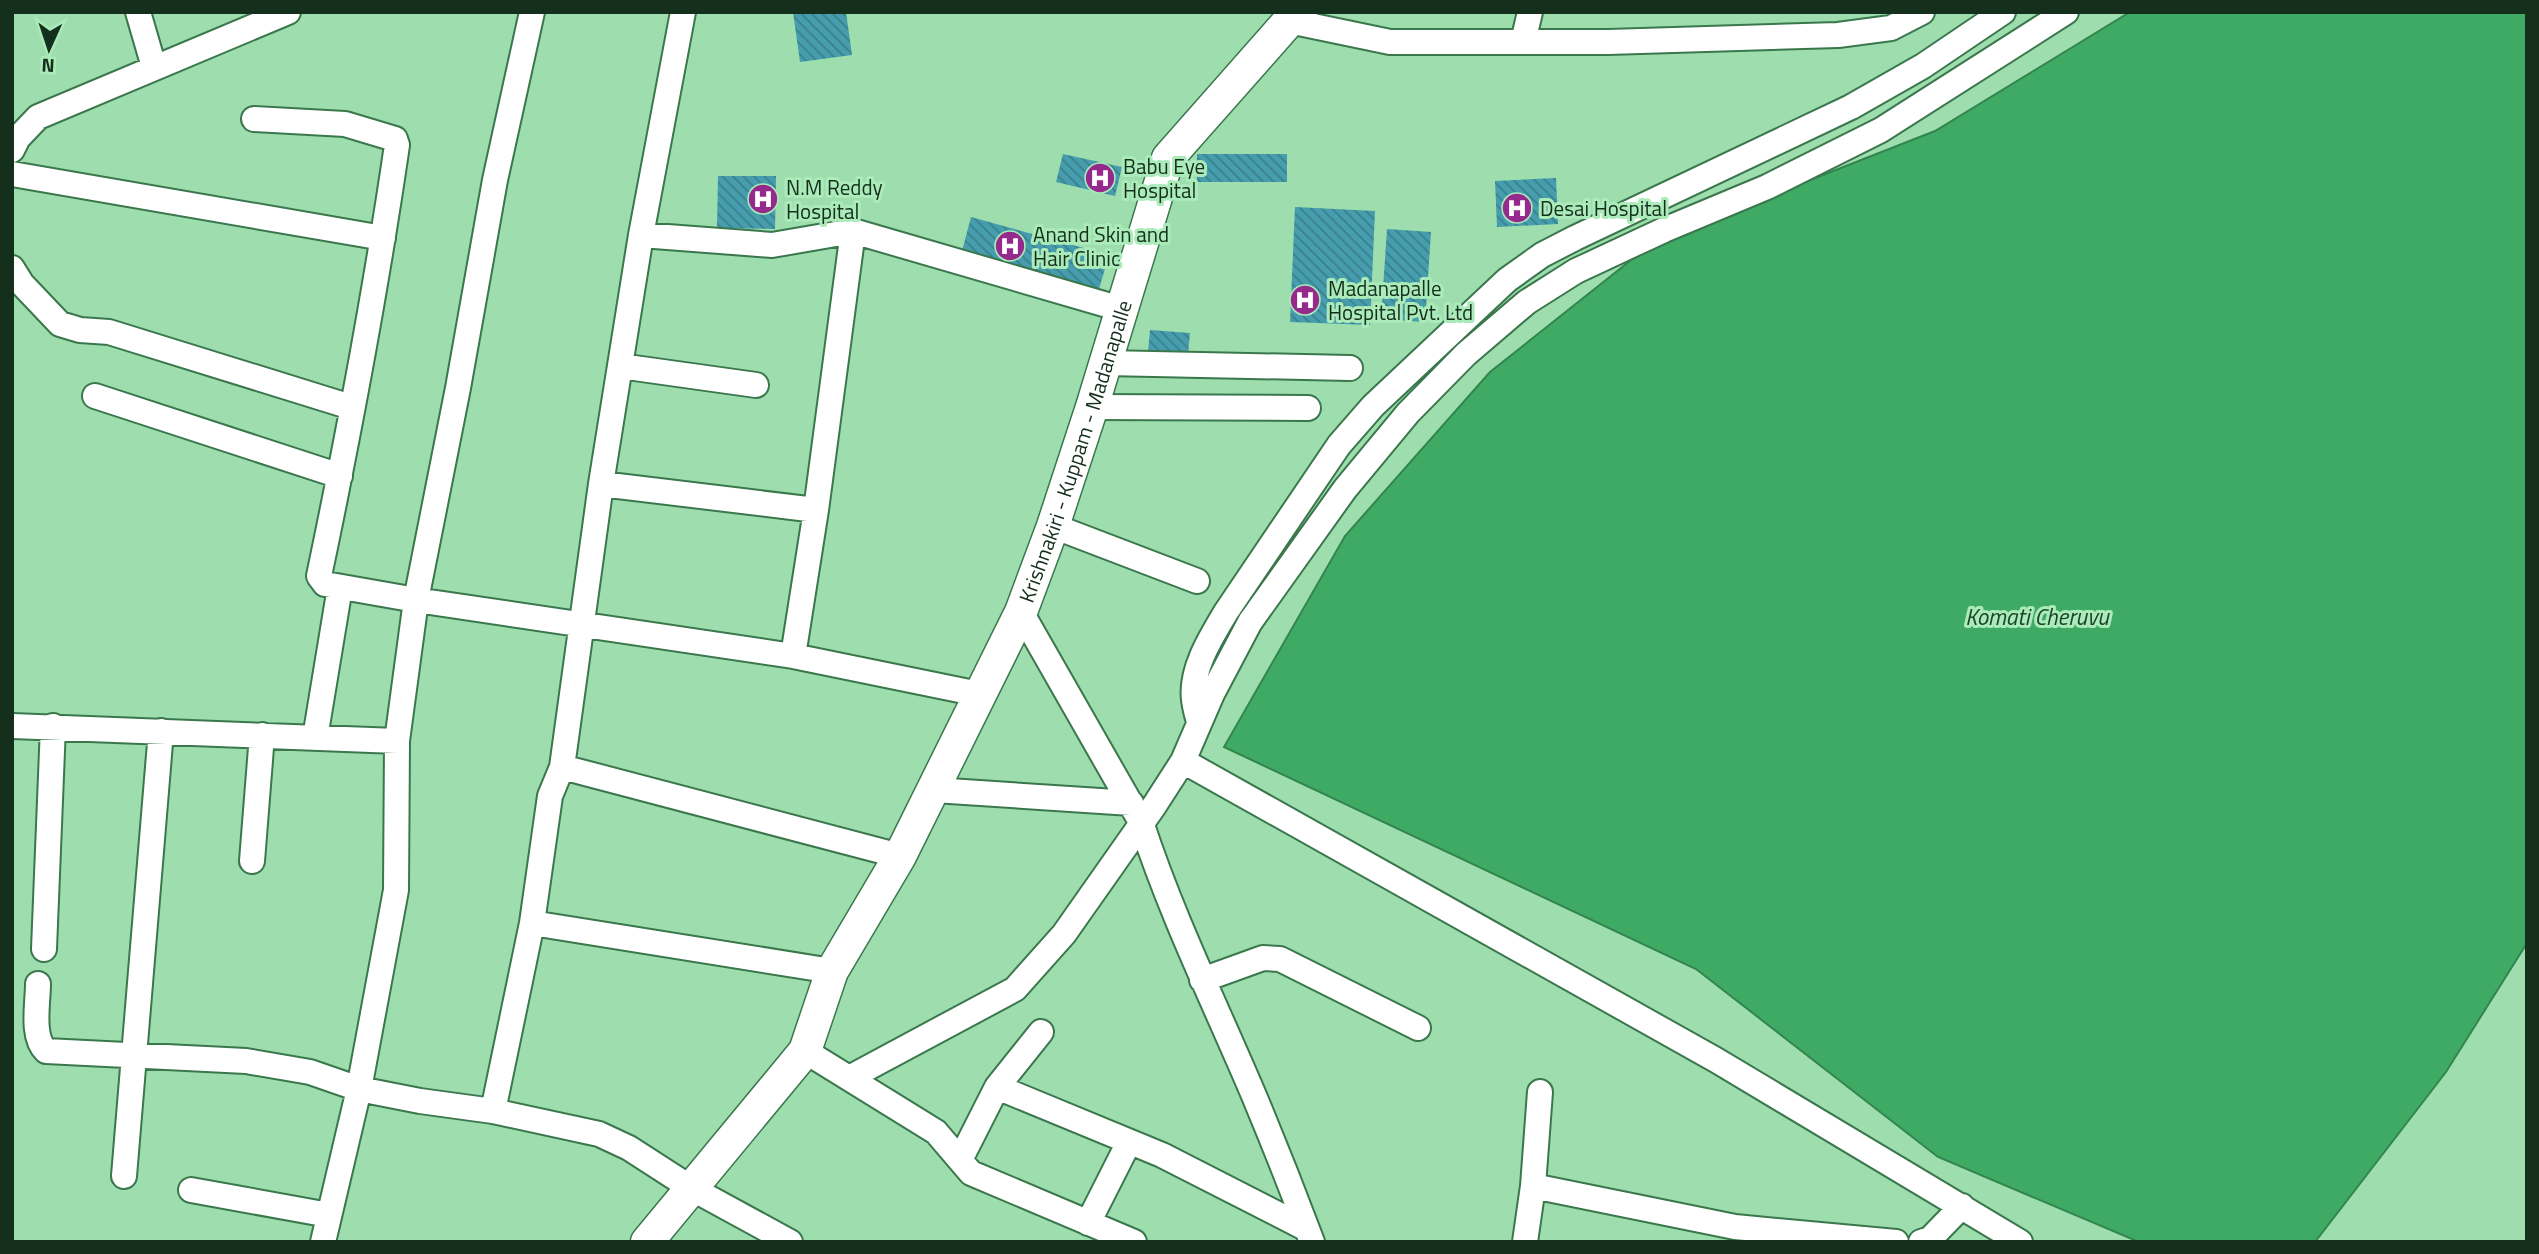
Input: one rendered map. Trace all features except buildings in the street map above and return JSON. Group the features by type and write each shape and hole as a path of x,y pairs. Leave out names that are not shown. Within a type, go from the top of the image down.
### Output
{"main road":[{"name":"Krishnakiri - Kuppam - Madanapalle","path":"805,1051 832,971 900,856 1021,612 1092,407 1168,158 1295,17"},
{"path":"647,1242 805,1051"}],"street":[{"path":"138,12 154,67"},
{"path":"12,150 18,138 38,117 288,12"},
{"path":"323,1242 359,1089 396,890 397,741 416,600 495,180 532,12"},
{"path":"493,1111 532,923 550,796 562,767 601,484 641,235 683,12"},
{"path":"1523,42 1530,12"},
{"path":"1295,17 1390,42 1523,42 1838,35 1891,28 1922,12"},
{"path":"1199,723 1194,700 1195,680 1210,638 1339,445 1373,406 1507,280 1542,255 1575,238 1851,107 1923,66 2003,12"},
{"path":"849,1078 1016,989 1064,934 1136,813 1183,761 1212,694 1251,622 1345,489 1408,413 1466,354 1527,302 1576,271 1664,230 1767,187 1881,130 2066,12"},
{"path":"254,119 345,124 395,139 397,145 340,476 319,576 325,584 793,656 979,694"},
{"path":"12,174 383,238"},
{"path":"641,235 772,245 853,231 1121,309"},
{"path":"793,656 816,510 853,231"},
{"path":"12,268 22,284 60,324 108,332 351,407"},
{"path":"1106,363 1350,368"},
{"path":"620,366 756,385"},
{"path":"95,396 340,476"},
{"path":"1092,407 1308,408"},
{"path":"601,484 816,510"},
{"path":"1053,526 1197,582"},
{"path":"315,738 341,587"},
{"path":"1021,612 1136,813 1202,980 1255,1099 1310,1235"},
{"path":"12,726 397,741"},
{"path":"44,949 53,726"},
{"path":"124,1176 161,731"},
{"path":"252,862 262,735"},
{"path":"1183,761 1716,1060 2020,1242"},
{"path":"562,767 900,856"},
{"path":"934,790 1136,813"},
{"path":"532,923 832,971"},
{"path":"1202,980 1263,958 1280,959 1418,1028"},
{"path":"38,984 38,1035 40,1045 46,1051 246,1061 310,1072 359,1089 493,1111 599,1134 629,1148 691,1188 790,1242"},
{"path":"960,1160 997,1087 1041,1032"},
{"path":"805,1051 936,1132 971,1173 1120,1239"},
{"path":"997,1087 1162,1155 1310,1235"},
{"path":"1525,1242 1533,1186 1539,1092"},
{"path":"1088,1223 1129,1142"},
{"path":"1533,1186 1734,1234 1896,1242"},
{"path":"191,1190 329,1215"},
{"path":"1921,1242 1930,1239 1962,1206"}],"water":[{"name":"Komati Cheruvu","path":"2130,12 2527,12 2527,943 2446,1072 2315,1242 2139,1242 1938,1157 1696,969 1224,747 1345,536 1490,372 1655,241 1935,131"}],"place":[{"name":"Babu Eye Hospital","path":"1100,178"},
{"name":"N.M Reddy Hospital","path":"763,199"},
{"name":"Desai Hospital","path":"1517,208"},
{"name":"Anand Skin and Hair Clinic","path":"1010,246"},
{"name":"Madanapalle Hospital Pvt. Ltd","path":"1305,300"}]}
